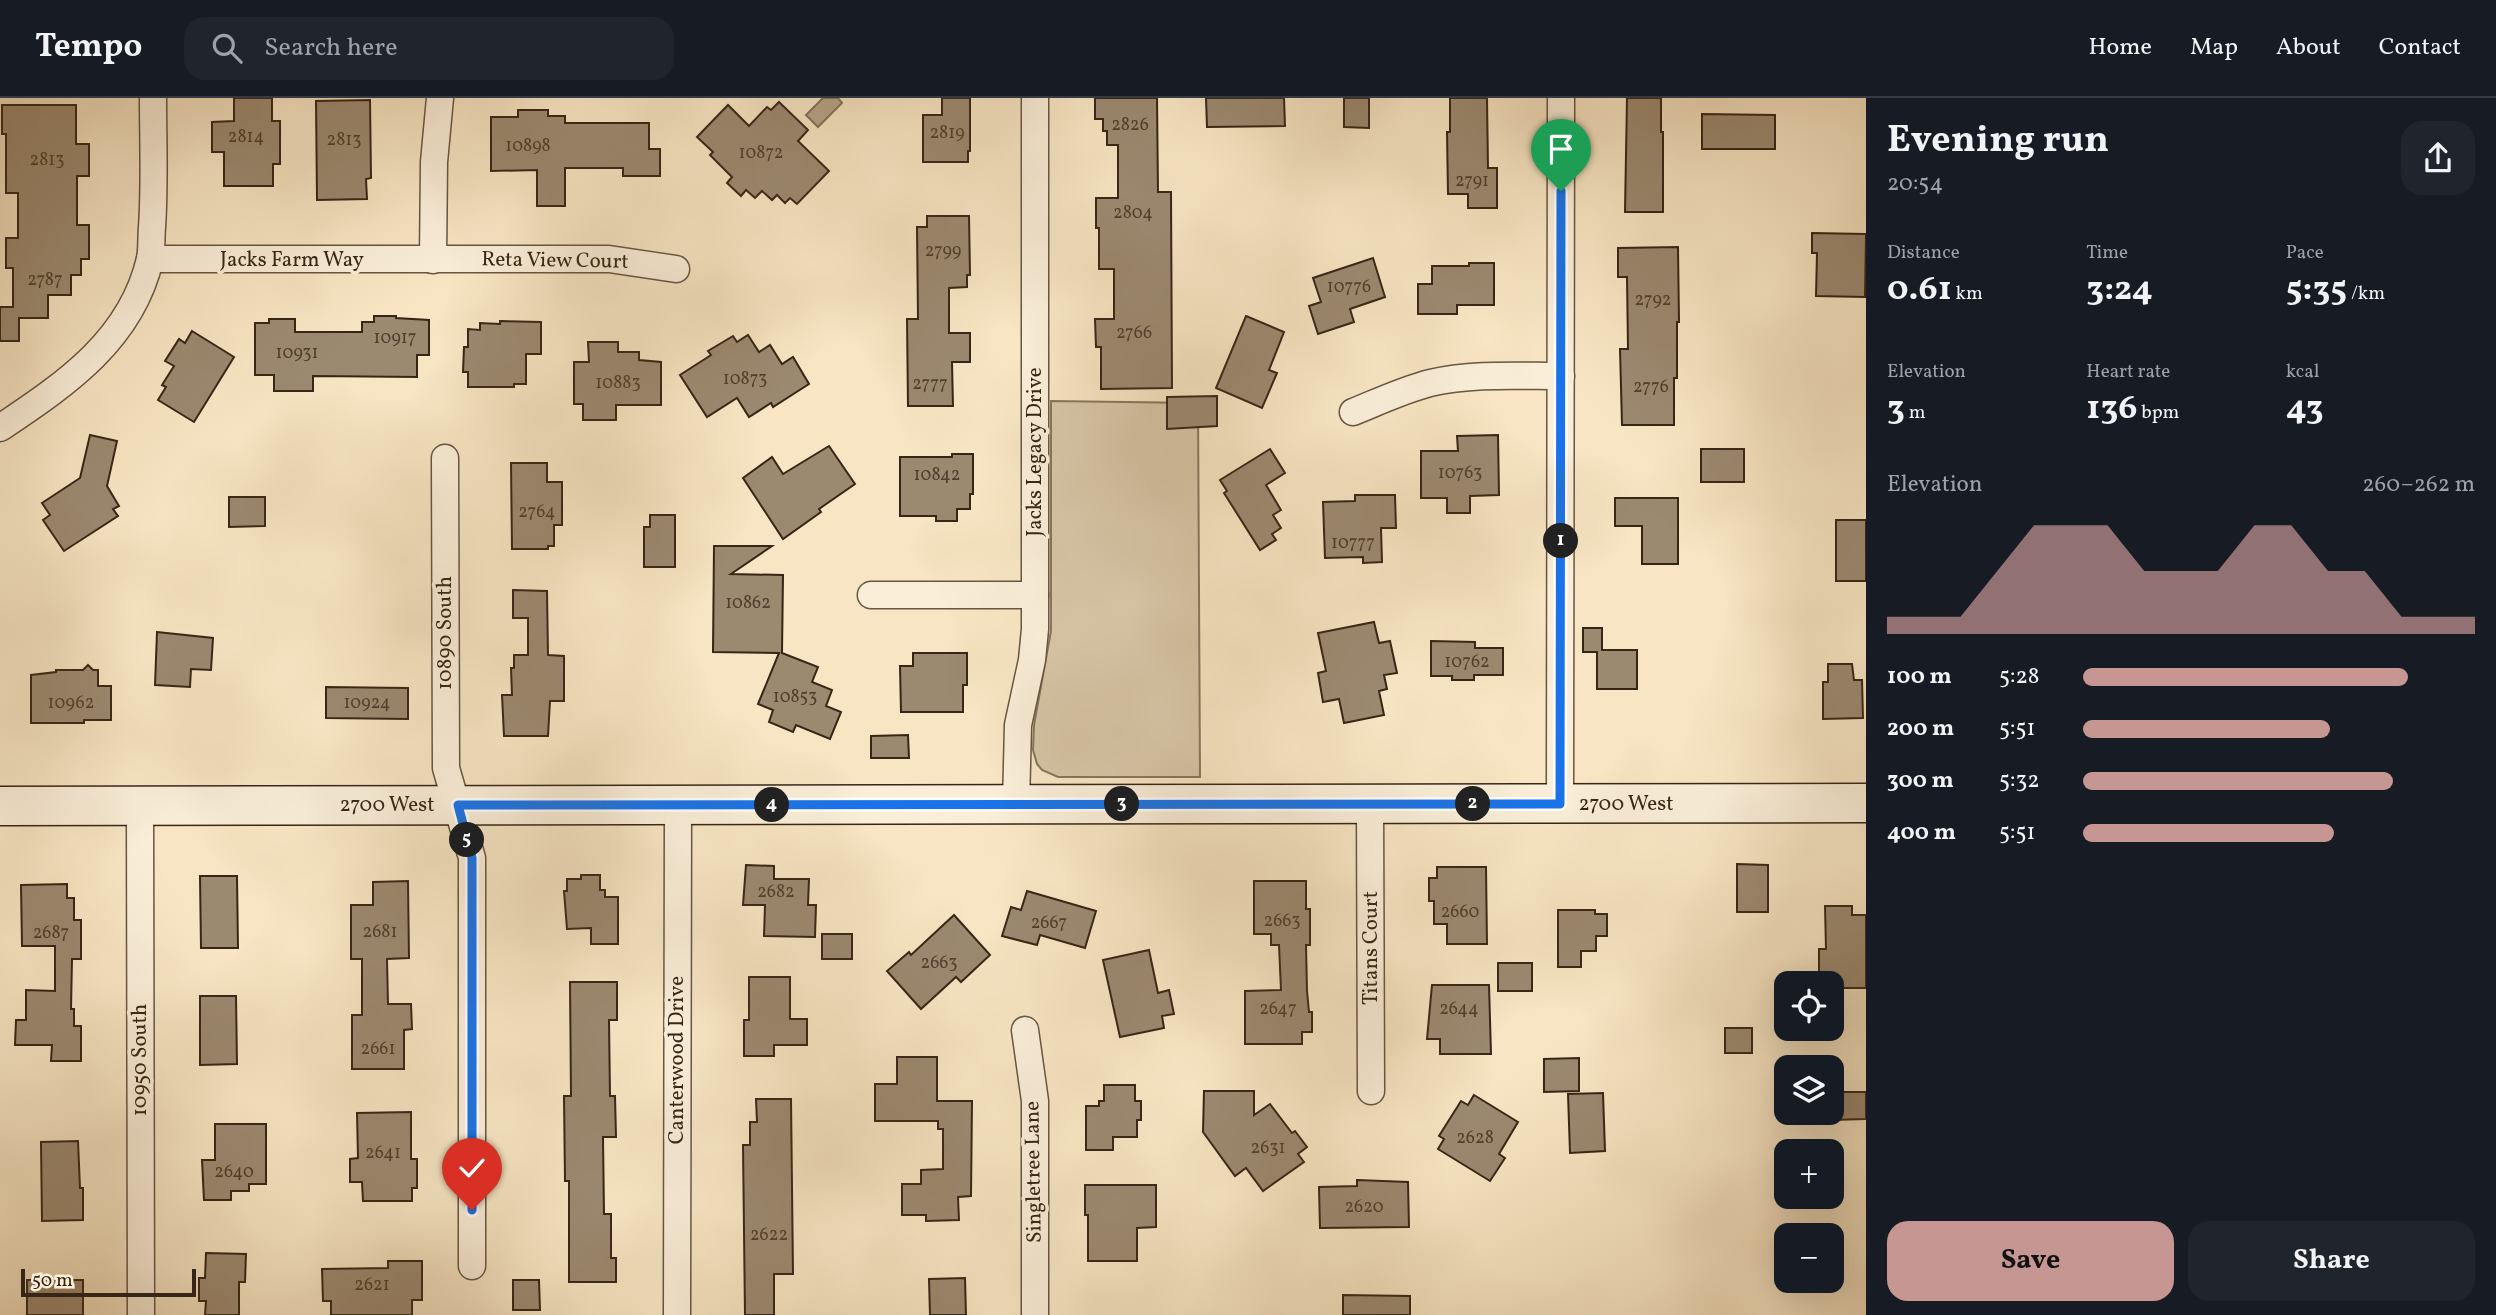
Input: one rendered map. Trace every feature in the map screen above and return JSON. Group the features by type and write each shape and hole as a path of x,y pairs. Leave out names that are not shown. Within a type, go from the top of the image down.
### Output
{"main road":[{"name":"2700 West","path":"0,806 1866,803"}],"street":[{"path":"0,428 60,388 90,363 131,305 150,259 153,211 153,98"},
{"path":"433,260 434,162 440,98"},
{"name":"Jacks Legacy Drive","path":"1016,804 1018,725 1033,652 1035,595 1035,98"},
{"path":"1560,804 1561,98"},
{"name":"Jacks Farm Way","path":"150,259 433,260"},
{"name":"Reta View Court","path":"433,260 609,259 676,269"},
{"path":"1353,412 1409,390 1447,379 1561,376"},
{"name":"10890 South","path":"445,458 446,768 472,858 472,1266"},
{"path":"871,595 1035,595"},
{"name":"Titans Court","path":"1370,804 1371,1091"},
{"name":"10950 South","path":"140,805 141,1315"},
{"name":"Canterwood Drive","path":"677,1315 678,805"},
{"name":"Singletree Lane","path":"1025,1030 1035,1101 1035,1315"}],"shaded area":[{"path":"823,98 838,98 842,103 818,127 806,115"},
{"path":"1051,401 1198,403 1200,777 1058,777 1042,770 1037,764 1033,750 1034,725 1051,631"}],"building":[{"path":"234,98 272,98 272,121 280,121 280,164 273,164 273,186 224,186 224,152 212,152 212,122 234,121"},
{"path":"942,98 970,98 968,162 923,162 923,115 942,115"},
{"path":"1095,98 1157,98 1158,192 1171,192 1172,388 1101,389 1101,347 1096,347 1095,319 1114,319 1114,269 1099,269 1096,198 1118,198 1118,145 1107,145 1107,131 1103,131 1103,119 1095,119"},
{"path":"1206,98 1284,98 1285,126 1207,127"},
{"path":"1344,98 1369,98 1369,128 1344,127"},
{"path":"1450,98 1487,98 1488,168 1497,168 1497,208 1468,208 1468,194 1448,194 1447,132 1450,132"},
{"path":"1627,98 1661,98 1663,212 1625,212"},
{"path":"370,100 371,178 366,179 367,199 317,200 316,101"},
{"path":"779,102 808,130 798,141 829,171 797,204 790,198 785,203 777,195 772,200 762,191 755,198 746,190 741,196 727,183 732,177 710,155 713,152 697,137 728,105 749,126 767,107 771,110"},
{"path":"2,105 76,105 76,144 89,144 89,176 77,176 77,225 89,225 89,259 81,259 81,275 71,275 71,295 48,295 48,318 19,318 19,341 0,341 0,307 13,307 13,268 6,268 6,238 18,238 18,193 6,193 6,134 2,134"},
{"path":"518,110 548,110 548,116 565,116 565,123 649,123 649,149 660,149 660,176 623,176 623,168 565,168 565,206 537,206 537,170 491,171 491,117 518,117"},
{"path":"1702,114 1775,115 1775,149 1702,149"},
{"path":"927,216 969,216 970,275 967,275 967,287 949,288 949,333 970,333 970,362 952,362 953,406 908,406 907,319 918,319 917,227 927,227"},
{"path":"1812,233 1866,234 1865,297 1816,296 1817,253 1812,253"},
{"path":"1678,247 1679,322 1677,378 1674,378 1674,425 1622,425 1620,349 1628,349 1627,277 1618,277 1618,248"},
{"path":"1373,258 1385,297 1350,309 1354,322 1318,334 1309,306 1321,302 1313,278"},
{"path":"1469,263 1494,263 1494,305 1457,305 1457,314 1418,314 1418,284 1432,284 1432,266 1469,266"},
{"path":"374,316 429,320 429,355 417,355 417,377 313,376 313,391 274,391 274,375 255,375 255,323 269,323 269,319 295,319 295,332 362,332 362,322 374,322"},
{"path":"1246,316 1284,332 1269,370 1277,373 1262,408 1216,388"},
{"path":"500,321 541,322 541,354 526,354 526,384 514,384 514,387 468,387 468,372 463,372 468,329 480,330 480,323 500,324"},
{"path":"192,331 234,357 194,422 158,400 166,387 162,385 174,366 165,361 179,339 185,343"},
{"path":"748,335 759,352 770,345 782,364 793,357 809,384 773,407 771,403 749,417 737,398 707,417 680,375 711,355 708,351 733,336 737,342"},
{"path":"588,342 618,342 618,352 639,352 639,360 661,362 661,405 616,405 616,420 583,420 583,404 574,404 574,362 589,362"},
{"path":"1217,396 1217,426 1167,429 1167,397"},
{"path":"90,435 117,441 107,486 119,506 113,509 118,516 64,551 43,520 50,515 42,503 80,478"},
{"path":"1498,435 1499,495 1470,496 1470,513 1447,513 1447,498 1421,498 1421,451 1458,451 1457,436"},
{"path":"829,446 855,484 783,539 743,478 772,457 783,474"},
{"path":"1270,449 1285,473 1266,485 1281,510 1273,515 1281,528 1272,534 1276,540 1260,550 1224,493 1227,491 1220,480"},
{"path":"1701,449 1744,449 1744,482 1701,482"},
{"path":"952,454 973,454 973,494 970,494 970,509 957,509 957,521 936,521 936,516 900,516 900,457 952,457"},
{"path":"511,463 547,463 547,482 562,482 562,525 554,525 554,546 548,546 548,549 512,549"},
{"path":"1355,495 1395,495 1396,528 1381,528 1382,562 1363,563 1363,557 1325,558 1323,502 1355,501"},
{"path":"229,497 265,497 265,526 229,527"},
{"path":"1615,498 1678,498 1678,564 1642,564 1642,526 1615,526"},
{"path":"650,515 675,515 675,567 644,567 644,527 650,527"},
{"path":"1836,520 1866,520 1866,581 1836,581"},
{"path":"714,546 772,546 731,574 783,575 782,653 818,667 812,682 832,690 826,706 841,712 830,739 796,725 793,732 769,722 773,710 758,704 779,653 713,652"},
{"path":"513,590 547,591 548,655 564,656 564,701 550,701 548,736 504,736 502,695 512,695 511,668 514,668 514,655 528,655 528,618 513,618"},
{"path":"1374,622 1379,643 1390,641 1397,673 1384,675 1387,689 1379,691 1384,715 1344,723 1339,699 1323,702 1318,673 1326,671 1318,633"},
{"path":"1583,628 1602,628 1602,650 1637,650 1637,689 1597,689 1597,652 1583,652"},
{"path":"157,632 213,638 211,670 191,669 190,687 155,685"},
{"path":"1431,641 1475,642 1475,648 1503,648 1503,675 1474,675 1474,680 1431,676"},
{"path":"913,653 967,653 967,685 963,685 963,712 901,712 900,666 913,666"},
{"path":"1828,664 1852,664 1854,680 1862,680 1863,718 1823,719 1823,682 1828,682"},
{"path":"88,665 93,670 98,670 98,686 111,686 111,720 31,723 31,675 56,670 83,670"},
{"path":"326,687 408,688 408,719 326,718"},
{"path":"908,735 909,758 871,758 871,736"},
{"path":"1737,864 1768,865 1768,912 1737,912"},
{"path":"746,865 774,866 774,879 809,879 808,905 816,905 815,937 764,936 765,905 743,905"},
{"path":"1437,867 1486,867 1487,944 1447,944 1447,924 1434,924 1434,901 1429,901 1429,878 1437,878"},
{"path":"581,875 600,875 600,890 605,890 605,897 618,897 618,944 591,944 591,928 567,929 564,891 567,891 567,879 581,879"},
{"path":"200,876 237,876 238,948 201,948"},
{"path":"408,881 409,958 387,959 388,1004 411,1004 412,1029 404,1030 404,1069 352,1069 352,1015 362,1015 362,959 351,959 351,905 373,905 373,882"},
{"path":"1254,881 1306,881 1306,909 1310,909 1310,945 1306,945 1307,991 1309,1012 1312,1012 1312,1032 1302,1032 1302,1044 1245,1044 1245,991 1281,990 1279,945 1271,945 1271,934 1254,934"},
{"path":"67,884 67,898 74,898 74,920 81,920 81,959 72,959 71,1009 74,1009 74,1026 81,1026 81,1061 51,1061 52,1045 15,1045 16,1020 26,1020 26,990 55,991 55,946 22,946 21,885"},
{"path":"1027,891 1096,911 1085,948 1040,935 1037,945 1002,936 1011,907 1021,910"},
{"path":"1825,906 1852,906 1852,915 1866,915 1866,988 1844,988 1844,971 1819,971 1819,949 1826,949"},
{"path":"1558,910 1595,910 1595,914 1607,914 1607,936 1596,936 1596,951 1581,951 1581,967 1558,967"},
{"path":"954,915 990,955 961,982 956,977 921,1009 887,971 909,952 911,955"},
{"path":"822,934 852,934 852,959 822,959"},
{"path":"1149,950 1158,993 1169,990 1174,1014 1162,1016 1164,1028 1120,1037 1103,960"},
{"path":"1498,963 1532,963 1532,991 1498,991"},
{"path":"749,977 790,977 790,1019 807,1019 807,1045 774,1045 774,1056 744,1056 744,1020 749,1020"},
{"path":"570,982 617,982 617,1020 609,1020 610,1096 615,1096 616,1137 603,1137 604,1214 611,1214 611,1258 616,1258 616,1282 569,1282 569,1181 565,1181 564,1096 571,1096"},
{"path":"1432,985 1489,985 1491,1054 1440,1054 1440,1039 1427,1039"},
{"path":"200,996 236,996 237,1064 200,1065"},
{"path":"1725,1028 1752,1028 1752,1053 1725,1053"},
{"path":"897,1057 937,1057 937,1101 972,1101 971,1196 958,1197 959,1220 926,1221 926,1215 902,1215 902,1184 921,1184 921,1170 943,1169 943,1129 938,1129 938,1121 875,1121 875,1084 897,1084"},
{"path":"1579,1058 1579,1091 1544,1092 1544,1059"},
{"path":"1104,1085 1135,1085 1135,1101 1141,1101 1137,1137 1113,1137 1113,1150 1086,1150 1086,1106 1099,1106 1099,1101 1104,1101"},
{"path":"1204,1091 1254,1091 1254,1115 1270,1104 1292,1133 1295,1131 1307,1147 1298,1154 1304,1162 1263,1191 1246,1168 1235,1176 1203,1132"},
{"path":"1844,1092 1866,1092 1866,1119 1844,1120"},
{"path":"1603,1093 1605,1151 1570,1153 1568,1094"},
{"path":"1474,1095 1518,1122 1499,1154 1505,1158 1490,1181 1438,1149 1444,1139 1439,1136 1461,1101 1468,1105"},
{"path":"756,1099 791,1099 793,1274 774,1274 774,1315 745,1315 743,1145 750,1145 750,1122 757,1122"},
{"path":"411,1112 411,1159 417,1159 417,1188 412,1188 412,1201 363,1201 362,1182 350,1182 350,1159 358,1158 357,1113"},
{"path":"215,1124 266,1124 266,1184 249,1184 249,1191 231,1191 231,1200 204,1200 202,1160 215,1160"},
{"path":"78,1141 83,1220 42,1221 41,1142"},
{"path":"1357,1180 1408,1182 1409,1227 1320,1228 1319,1187 1357,1186"},
{"path":"1085,1185 1156,1185 1156,1227 1137,1228 1137,1261 1088,1261"},
{"path":"206,1253 246,1254 245,1282 239,1282 239,1315 205,1315 206,1301 199,1301 199,1278 205,1278"},
{"path":"388,1261 422,1261 422,1300 412,1300 412,1315 331,1315 331,1301 323,1301 322,1269 388,1268"},
{"path":"965,1278 966,1315 930,1315 929,1279"},
{"path":"27,1280 83,1280 83,1315 27,1315"},
{"path":"513,1280 539,1280 540,1310 513,1310"},
{"path":"1343,1295 1410,1296 1410,1315 1343,1315"}],"route":[{"path":"472,1210 472,858 458,805 1560,804 1561,191"}]}
